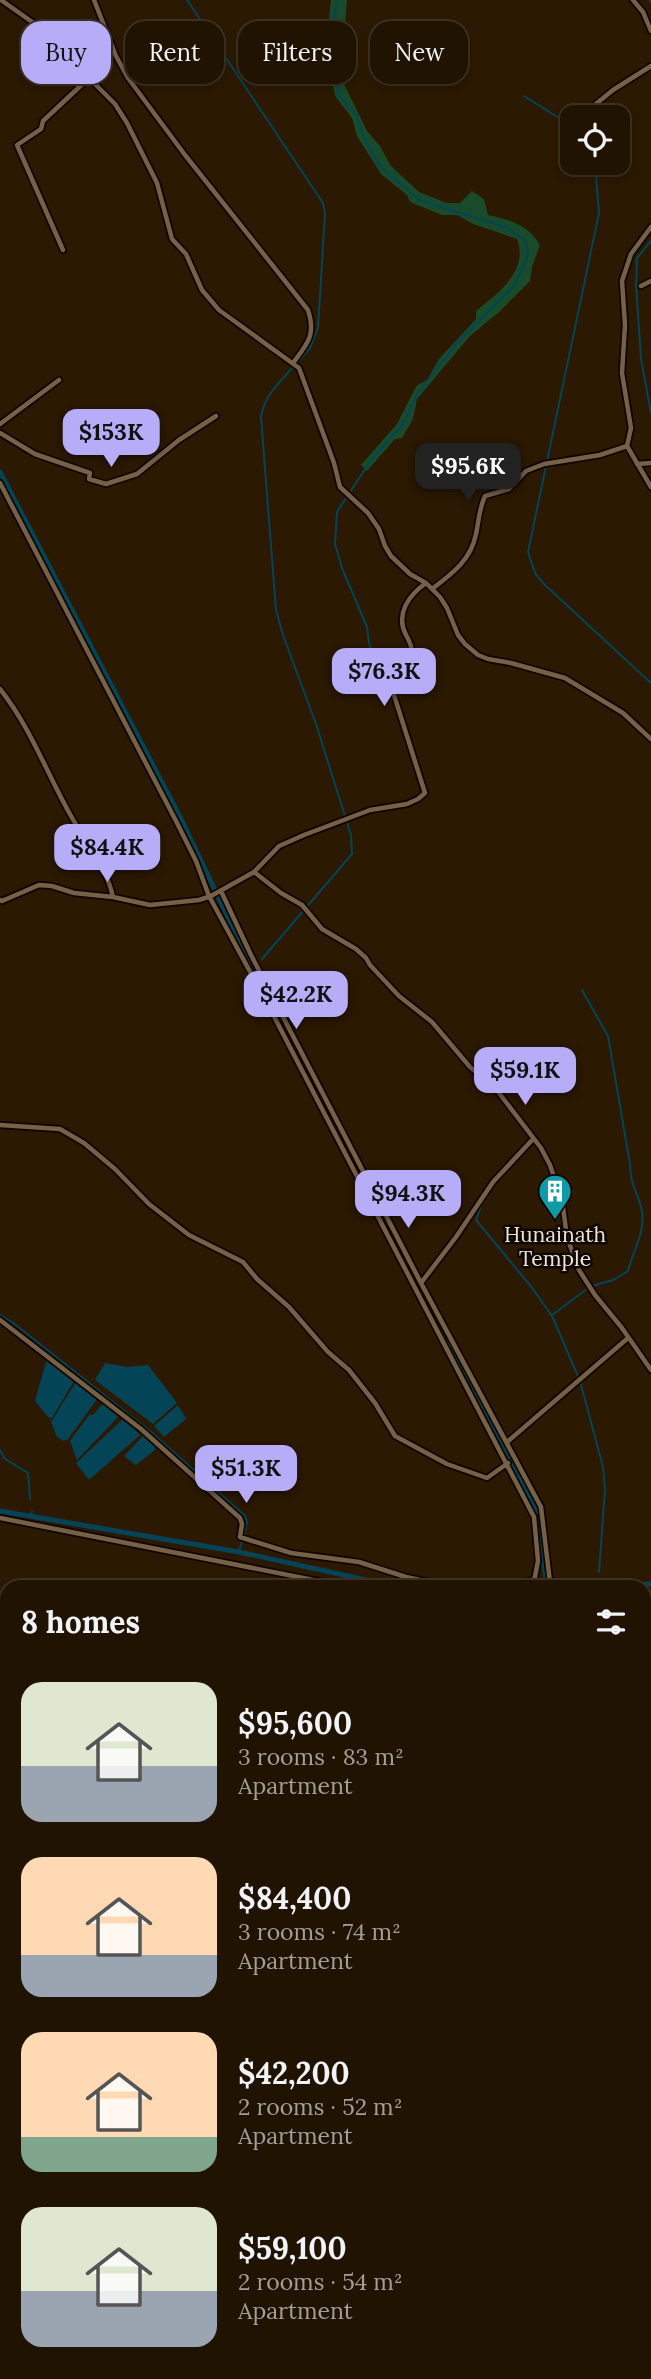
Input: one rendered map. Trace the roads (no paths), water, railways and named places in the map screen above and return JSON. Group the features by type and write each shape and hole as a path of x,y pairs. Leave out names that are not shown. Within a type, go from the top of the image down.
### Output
{"street":[{"path":"1,0 31,21"},
{"path":"94,0 116,56 128,78 185,155 308,310 312,325 309,341 293,363"},
{"path":"633,0 643,12 651,31"},
{"path":"595,105 651,66"},
{"path":"63,250 17,145 41,129 43,121 83,84"},
{"path":"96,84 128,123 157,183 172,239 186,254 193,274 211,303 299,368 334,463 340,487 368,513 391,556 410,574 432,589 447,608 458,635 478,655 565,678 623,713 651,739"},
{"path":"651,227 631,254 622,281 625,325 622,373 631,428 627,446 651,487"},
{"path":"641,286 651,281"},
{"path":"0,424 59,380"},
{"path":"0,433 35,454 90,473 89,479 106,484 137,474 179,440 216,416"},
{"path":"432,589 459,569 469,553 476,537 479,508 485,496 509,488 526,471 547,463 600,455 627,446"},
{"path":"636,464 648,463"},
{"path":"0,484 176,821 210,896 508,1463 534,1517 538,1561 536,1578 530,1580"},
{"path":"0,900 39,885 150,905 199,900 254,872 279,846 370,810 407,804 418,799 425,793 393,692 411,656 411,646 401,622 403,612 414,592 426,583"},
{"path":"0,689 27,729 71,817 110,882 113,897"},
{"path":"254,872 302,905 322,929 356,949 399,996 432,1022 470,1066 496,1089 541,1148 557,1181 567,1237 579,1270 594,1295 651,1370"},
{"path":"221,891 251,956 541,1507 550,1580"},
{"path":"0,1125 60,1129 72,1134 115,1168 149,1204 189,1235 243,1262 257,1279 289,1307 328,1352 349,1370 396,1436 447,1464 487,1478 508,1463"},
{"path":"421,1283 456,1237 492,1182 533,1139"},
{"path":"0,1320 10,1325 141,1429 209,1489 240,1518 240,1537 291,1553 359,1562 420,1580"},
{"path":"507,1442 628,1338"},
{"path":"0,1518 314,1580"}],"water":[{"path":"47,1358 74,1381 52,1418 48,1417 35,1401"},
{"path":"105,1363 127,1367 148,1365 177,1403 153,1424 95,1380"},
{"path":"76,1382 98,1398 64,1441 57,1437 51,1422"},
{"path":"104,1402 120,1415 77,1460 70,1441 89,1415 93,1415"},
{"path":"178,1405 186,1419 164,1437 154,1426"},
{"path":"124,1418 140,1435 89,1480 76,1463"},
{"path":"144,1435 156,1445 155,1450 136,1465 124,1456"}],"waterway":[{"path":"187,0 323,203 325,214 318,328 310,348 297,363"},
{"path":"336,0 334,32 338,95 357,116 364,138 381,167 419,200 506,227 526,241 528,256 514,286 459,341 417,394 403,424 371,460 337,512 335,544 381,672"},
{"path":"524,96 560,119"},
{"path":"596,175 599,213 528,552 535,573 544,584 651,683"},
{"path":"651,241 637,258 636,285 641,359 651,413"},
{"path":"262,959 352,854 351,835 276,610 261,417 269,396 293,367"},
{"path":"0,472 534,1507 538,1518 546,1580"},
{"path":"582,990 608,1036 631,1179 642,1212 640,1235 628,1271 613,1280 592,1286"},
{"path":"482,1203 476,1220 552,1316 580,1381 603,1467 605,1489 599,1572"},
{"path":"552,1315 587,1289"},
{"path":"0,1315 151,1432 245,1516 247,1522 244,1535"},
{"path":"0,1450 5,1459 28,1473 30,1499"},
{"path":"0,1511 239,1552 366,1580"},
{"path":"30,1517 32,1511"},
{"path":"239,1552 242,1541"}],"place":[{"name":"Hunainath Temple","path":"555,1221"}]}
